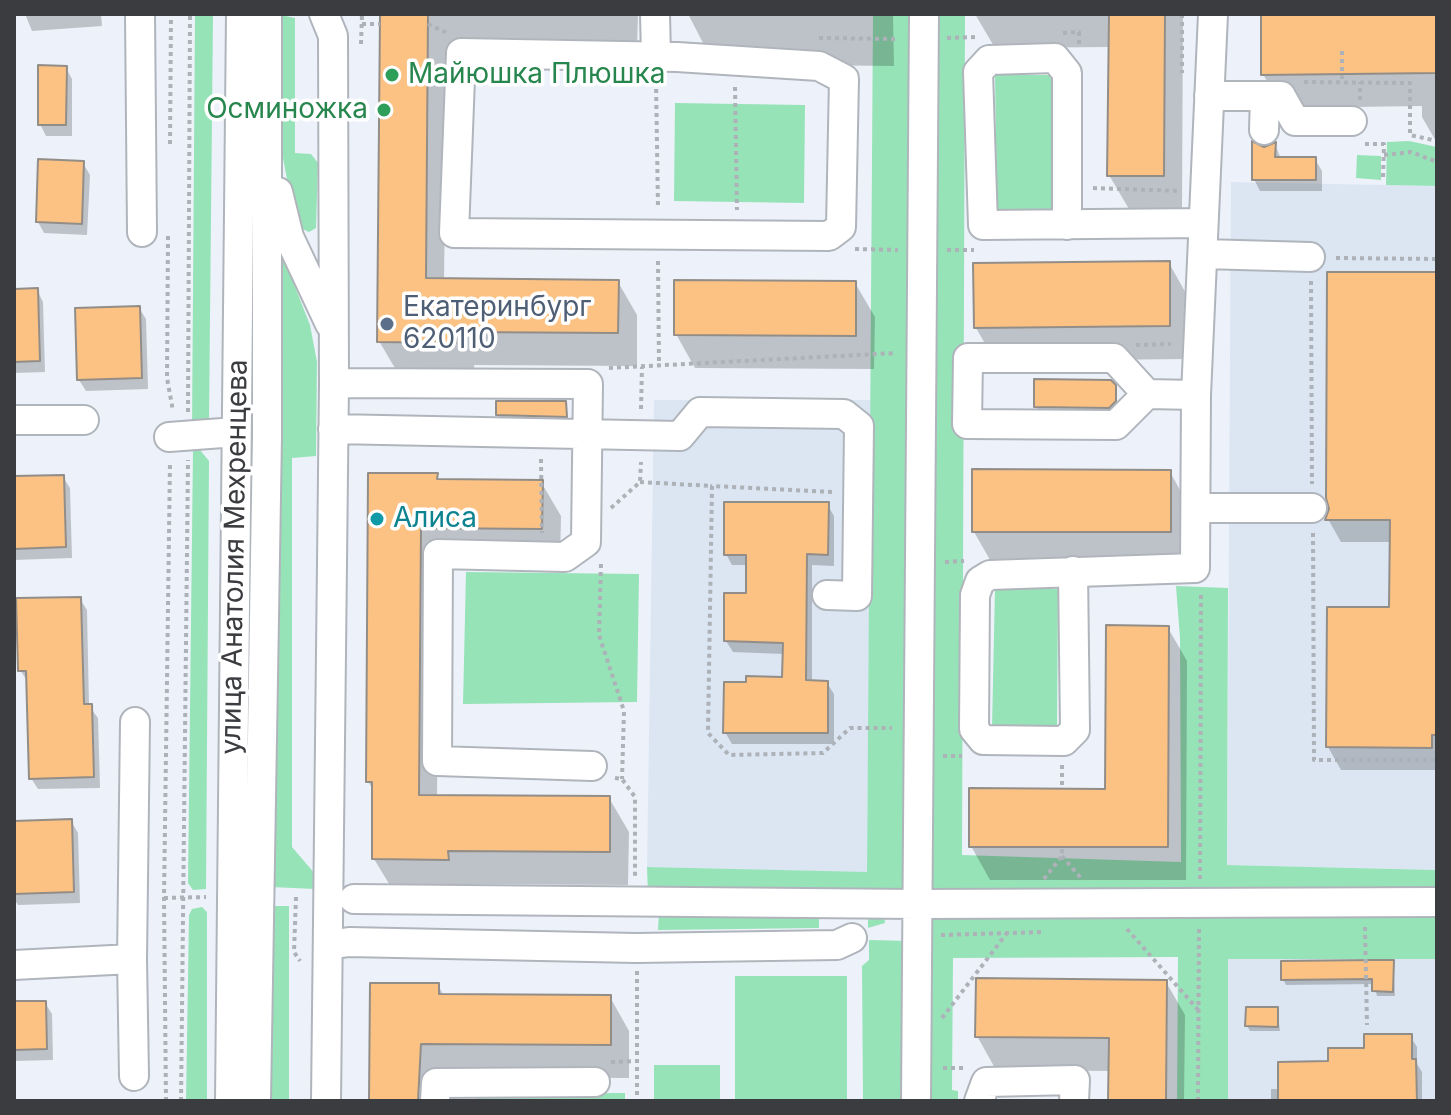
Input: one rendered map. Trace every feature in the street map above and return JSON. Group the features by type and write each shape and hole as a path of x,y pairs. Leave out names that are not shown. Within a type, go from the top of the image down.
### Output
{"street":[{"path":"140,14 155,234"},
{"name":"улица Анатолия Мехренцева","path":"230,1101 241,14"},
{"name":"улица Анатолия Мехренцева","path":"256,1101 267,14"},
{"name":"улица Анатолия Мехренцева","path":"324,14 333,36 334,383 326,1101"},
{"path":"655,14 656,56"},
{"path":"916,1101 924,352 924,14"},
{"path":"1073,571 1075,730 1064,741 983,740 974,729 975,595 980,581 990,575 1073,571 1198,576 1196,395 1213,14"},
{"path":"461,53 735,60 819,66 844,79 841,227 829,236 454,233 461,53"},
{"path":"1067,225 1067,73 1055,58 989,60 978,72 983,225 1067,225 1203,223"},
{"path":"1209,96 1281,96 1295,121 1352,121"},
{"path":"1264,130 1265,96"},
{"name":"улица Анатолия Мехренцева","path":"268,151 289,237 333,332"},
{"path":"289,237 312,242 333,230"},
{"path":"1203,254 1310,257"},
{"path":"1147,394 1114,358 968,358 967,424 1116,425 1147,394 1196,395"},
{"path":"334,383 588,384 586,542 565,557 438,554 437,761 592,766"},
{"path":"333,429 588,431 680,436 700,412 844,414 859,426 857,596 827,595"},
{"path":"14,420 84,420"},
{"path":"178,438 236,432"},
{"path":"1196,508 1312,508"},
{"path":"134,1076 135,722"},
{"path":"354,899 917,904 1437,902"},
{"path":"328,945 349,942 636,948 837,945 852,938"},
{"path":"14,965 132,959"},
{"path":"979,1101 986,1082 1075,1080 1074,1101"},
{"path":"435,1101 436,1083 595,1082"}],"path":[{"path":"169,157 171,14"},
{"path":"181,1101 178,438 190,14"},
{"path":"362,24 380,24"},
{"path":"1342,51 1342,82"},
{"path":"735,60 737,237"},
{"path":"1298,82 1410,83 1410,135 1437,141"},
{"path":"1384,155 1411,152 1437,162"},
{"path":"155,234 167,378 178,438 168,466 166,1101"},
{"path":"1437,259 1310,257 1314,760 1437,760"},
{"path":"1121,346 1182,344"},
{"path":"595,368 924,352"},
{"path":"640,482 642,367"},
{"path":"527,458 543,459 542,540"},
{"path":"602,516 640,482 858,493"},
{"path":"712,486 708,733 729,755 808,754 823,753 850,728 892,728"},
{"path":"586,542 601,542 599,635 624,711 622,779"},
{"path":"1198,576 1198,1101"},
{"path":"1062,758 1062,788"},
{"path":"1062,847 1062,856"},
{"path":"1126,929 1200,1012"},
{"path":"916,1051 1007,933"},
{"path":"636,948 637,1101"},
{"path":"1365,959 1367,1025"}],"shaded area":[{"path":"1231,182 1437,186 1437,870 1227,865"},
{"path":"654,400 871,400 867,873 647,867"},
{"path":"1228,959 1437,959 1437,1101 1228,1101"}],"green space":[{"path":"195,14 213,14 209,421 192,429"},
{"path":"276,14 295,18 295,153 311,154 318,163 316,228 309,232 296,226 274,111"},
{"path":"873,14 965,14 962,855 1181,862 1180,638 1176,586 1228,588 1227,865 1437,870 1437,959 1228,959 1228,1101 1177,1101 1178,957 953,958 952,1090 958,1091 958,1101 863,1101 862,966 869,960 869,940 910,941 923,911 648,895 647,867 867,872"},
{"path":"995,75 1057,75 1058,210 997,211"},
{"path":"675,103 805,105 804,203 674,201"},
{"path":"1409,141 1437,147 1437,186 1386,185 1387,142"},
{"path":"1357,155 1381,156 1381,180 1356,178"},
{"path":"274,233 310,325 317,362 316,456 292,458 292,847 316,875 315,889 271,887"},
{"path":"193,449 200,450 209,461 206,889 193,890 188,883"},
{"path":"466,572 639,574 637,702 463,704"},
{"path":"995,589 1058,589 1057,727 992,727"},
{"path":"271,906 289,906 289,1101 270,1101"},
{"path":"202,907 207,912 207,1101 186,1101 189,915 192,909"},
{"path":"884,910 885,923 868,928 868,917 819,918 819,928 658,930 659,912"},
{"path":"735,976 847,976 847,1101 735,1101"},
{"path":"654,1065 720,1065 720,1101 654,1101"},
{"path":"625,1093 625,1101 476,1101 476,1094"}],"building":[{"path":"380,14 428,14 426,278 619,280 618,333 456,332 456,343 377,342"},
{"path":"1109,14 1165,14 1164,176 1107,176"},
{"path":"1261,14 1437,15 1437,73 1261,75"},
{"path":"38,65 67,66 66,125 38,125"},
{"path":"1252,141 1264,147 1276,142 1275,157 1316,157 1316,180 1252,180"},
{"path":"38,159 84,161 82,224 36,222"},
{"path":"1170,261 1170,326 974,328 973,263"},
{"path":"1327,272 1437,272 1437,735 1432,735 1432,748 1326,747 1327,607 1389,607 1390,520 1325,520 1329,509 1326,498"},
{"path":"674,280 856,281 856,336 674,335"},
{"path":"38,288 40,361 14,362 14,289"},
{"path":"140,306 142,378 77,380 75,308"},
{"path":"1034,379 1111,380 1116,385 1116,401 1109,408 1034,407"},
{"path":"496,401 566,401 567,417 496,415"},
{"path":"972,469 1171,470 1171,532 972,532"},
{"path":"368,473 438,473 437,479 543,480 542,529 421,528 419,795 610,796 610,852 448,851 449,860 372,859 372,782 366,782"},
{"path":"64,475 66,547 14,549 14,476"},
{"path":"724,502 829,502 828,555 807,554 806,680 828,681 828,733 723,733 724,682 746,682 746,676 782,677 783,643 724,641 724,593 746,593 746,555 724,555"},
{"path":"81,597 84,704 92,704 94,777 29,779 26,671 18,671 16,598"},
{"path":"1106,625 1169,626 1168,847 969,847 969,788 1105,789"},
{"path":"72,819 74,892 14,894 14,821"},
{"path":"1394,960 1393,992 1372,991 1372,979 1281,980 1281,961"},
{"path":"976,978 1167,980 1166,1101 1108,1101 1109,1038 975,1037"},
{"path":"370,983 439,983 439,994 611,995 611,1045 421,1044 418,1101 369,1101"},
{"path":"14,1001 46,1001 47,1049 14,1050"},
{"path":"1246,1007 1278,1007 1278,1027 1245,1026"},
{"path":"1364,1034 1412,1034 1417,1101 1278,1101 1278,1062 1328,1061 1328,1048 1364,1048"}],"place":[{"name":"Майюшка Плюшка","path":"392,75"},
{"name":"Осминожка","path":"384,110"},
{"name":"Екатеринбург 620110","path":"387,324"},
{"name":"Алиса","path":"377,519"}]}
